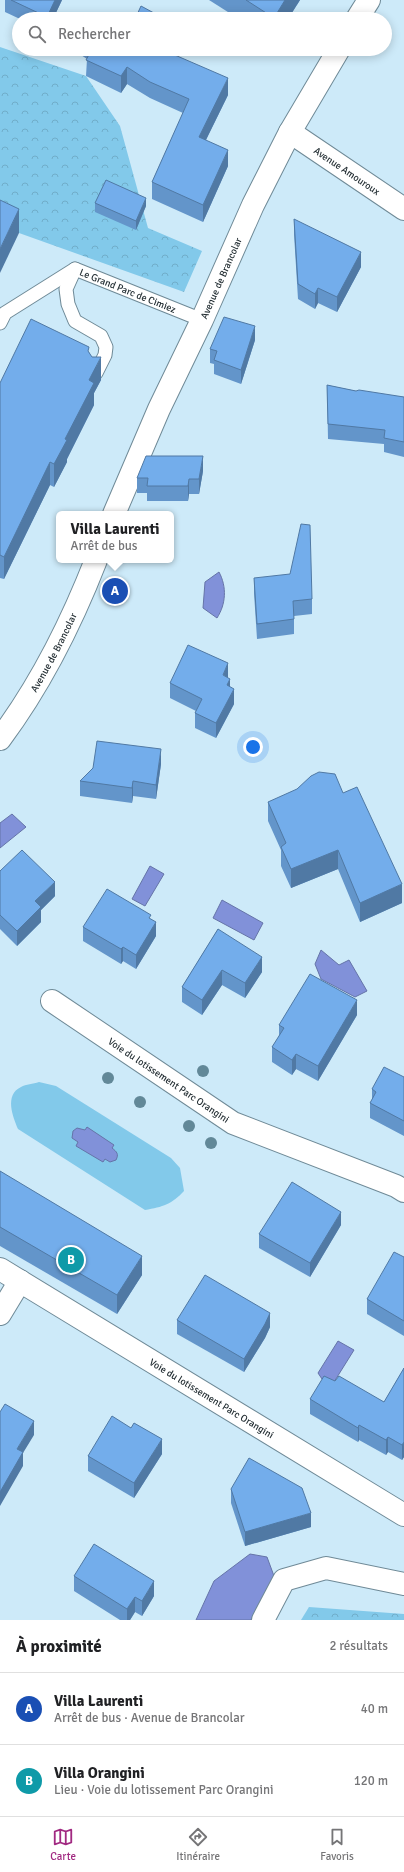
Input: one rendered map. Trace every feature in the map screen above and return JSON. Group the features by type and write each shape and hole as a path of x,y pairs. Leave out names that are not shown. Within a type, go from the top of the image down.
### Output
{"street":[{"path":"361,12 369,0"},
{"name":"Avenue de Brancolar","path":"115,511 159,409 202,320 253,205 290,132 335,56"},
{"name":"Avenue Amouroux","path":"290,132 404,209"},
{"name":"Avenue de Brancolar","path":"0,739 37,684 60,643 77,608 95,563"},
{"name":"Voie du lotissement Parc Orangini","path":"52,1000 233,1123 396,1186 404,1191"},
{"name":"Voie du lotissement Parc Orangini","path":"0,1268 404,1515"},
{"path":"0,1314 20,1280"},
{"path":"263,1620 284,1580 326,1568 404,1584"}],"lane":[{"name":"Le Grand Parc de Cimiez","path":"0,323 5,313 75,269 202,320"},
{"path":"75,269 66,289 68,304 75,320 101,336 106,347 105,355 96,373"}],"green space":[{"path":"0,47 12,51 12,56 27,56 86,76 120,126 148,228 202,251 184,292 19,233 0,223"},
{"path":"39,1082 56,1086 171,1158 180,1168 184,1191 167,1204 157,1208 145,1210 18,1129 12,1113 11,1101 13,1095 23,1086"},
{"path":"309,1607 404,1614 404,1620 301,1620"}],"shaded area":[{"path":"219,572 224,589 224,601 217,618 203,608 205,582"},
{"path":"12,814 26,827 0,848 0,823"},
{"path":"150,866 164,874 145,906 132,899"},
{"path":"222,900 263,923 254,940 213,918"},
{"path":"321,950 339,965 349,960 367,991 355,997 321,979 315,964"},
{"path":"87,1127 114,1145 112,1148 117,1153 116,1160 110,1162 105,1159 103,1162 76,1146 78,1142 72,1138 73,1131 77,1128 85,1130"},
{"path":"338,1341 354,1350 334,1382 324,1382 318,1373"},
{"path":"250,1554 267,1557 274,1576 251,1620 196,1620 214,1581"}],"building":[{"path":"11,0 55,0 49,12 36,12"},
{"path":"246,0 285,0 278,12 265,12"},
{"path":"141,6 152,12 138,12"},
{"path":"88,56 177,56 228,78 199,137 228,150 203,205 152,182 189,99 150,82 127,67 121,76 86,60"},
{"path":"106,180 146,198 136,221 95,203"},
{"path":"0,200 19,209 0,249"},
{"path":"294,219 361,252 337,297 318,288 315,294 298,284"},
{"path":"224,317 255,326 241,370 214,360 217,351 210,349"},
{"path":"31,319 89,347 88,351 92,357 101,357 89,380 94,383 65,439 67,440 54,464 50,462 4,557 0,555 0,383"},
{"path":"327,385 356,391 359,390 404,397 404,442 384,438 385,430 328,424"},
{"path":"146,456 203,456 199,479 189,479 188,486 147,486 148,478 137,478"},
{"path":"301,524 310,525 312,599 293,601 294,619 257,624 254,578 290,574"},
{"path":"188,645 228,663 223,675 230,679 227,685 234,689 216,723 195,713 202,699 170,683"},
{"path":"97,741 161,749 156,785 133,781 132,788 80,781 93,768"},
{"path":"319,772 335,774 343,793 357,787 402,884 360,903 338,850 291,869 281,847 286,843 268,802 297,789 311,776"},
{"path":"22,850 55,882 35,901 41,907 17,931 0,915 0,871"},
{"path":"107,889 151,915 149,918 156,922 136,955 123,947 121,949 83,927"},
{"path":"218,929 262,957 245,983 222,970 202,1000 182,987"},
{"path":"310,974 357,1000 318,1066 296,1054 292,1060 272,1047 284,1028 279,1025"},
{"path":"384,1067 404,1077 404,1121 370,1103 376,1092 372,1089"},
{"path":"0,1171 142,1256 117,1295 0,1227"},
{"path":"292,1182 341,1212 310,1263 259,1234"},
{"path":"394,1252 404,1257 404,1321 367,1299"},
{"path":"205,1275 270,1313 244,1359 177,1320"},
{"path":"404,1368 404,1442 402,1445 388,1437 386,1440 359,1425 358,1428 310,1399 324,1376 335,1381 339,1376 384,1402"},
{"path":"5,1404 34,1421 17,1449 23,1452 0,1492 0,1412"},
{"path":"112,1416 131,1428 134,1423 162,1439 134,1483 88,1456"},
{"path":"249,1458 302,1488 311,1513 245,1532 231,1489"},
{"path":"94,1544 154,1581 142,1601 135,1597 127,1609 74,1576"}],"place":[{"name":"Villa Laurenti","path":"115,591"},
{"name":"Villa Orangini","path":"71,1260"}]}
